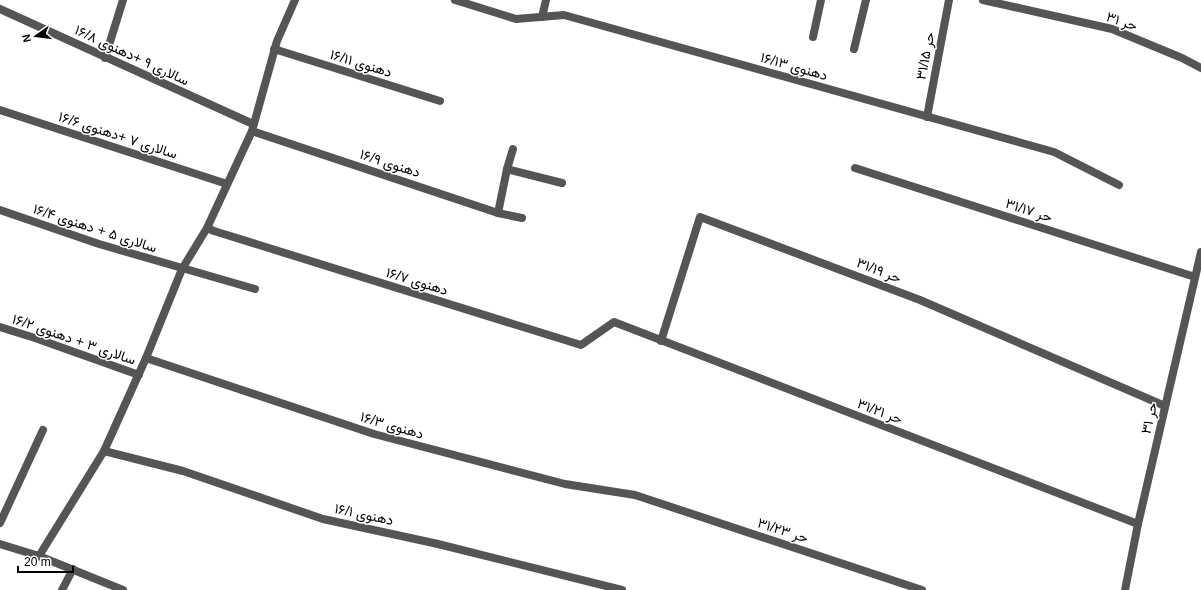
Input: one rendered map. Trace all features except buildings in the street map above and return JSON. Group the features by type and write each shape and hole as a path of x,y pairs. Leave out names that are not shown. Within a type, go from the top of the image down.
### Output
{"street":[{"path":"105,58 123,0"},
{"path":"39,556 104,451 139,376 182,269 207,228 252,127 274,49 295,0"},
{"name":"دهنوی ۱۶/۱۳","path":"456,0 516,19 564,15 927,116 1054,152 1119,185"},
{"path":"542,17 546,0"},
{"path":"813,37 821,0"},
{"path":"854,49 866,0"},
{"name":"حر ۳۱/۱۵","path":"927,116 949,0"},
{"name":"حر ۳۱","path":"983,0 1112,29 1182,58 1201,68"},
{"name":"سالاری ۹ +دهنوی ۱۶/۸","path":"0,9 252,127"},
{"name":"دهنوی ۱۶/۱۱","path":"274,49 440,101"},
{"name":"سالاری ۷ +دهنوی ۱۶/۶","path":"0,110 227,184"},
{"name":"دهنوی ۱۶/۹","path":"252,127 498,213 522,218"},
{"path":"498,213 513,149"},
{"name":"حر ۳۱/۱۷","path":"856,168 1195,277"},
{"path":"507,170 562,184"},
{"name":"سالاری ۵ + دهنوی ۱۶/۴","path":"0,210 99,244 182,269 255,288"},
{"name":"حر ۳۱/۱۹","path":"662,341 700,217 920,300 1165,406"},
{"name":"دهنوی ۱۶/۷","path":"207,228 222,234 581,345 614,322"},
{"name":"حر ۳۱","path":"1125,590 1138,524 1201,252"},
{"name":"حر ۳۱/۲۱","path":"614,322 1138,524"},
{"name":"سالاری ۳ + دهنوی ۱۶/۲","path":"0,327 35,338 139,376"},
{"name":"دهنوی ۱۶/۳","path":"146,358 374,434 565,484 635,495"},
{"path":"0,523 43,430"},
{"name":"دهنوی ۱۶/۱","path":"104,451 183,471 323,519 438,544 622,590"},
{"name":"حر ۳۱/۲۳","path":"635,495 922,590"},
{"path":"0,544 39,556 124,590"},
{"path":"62,590 73,569"}]}
